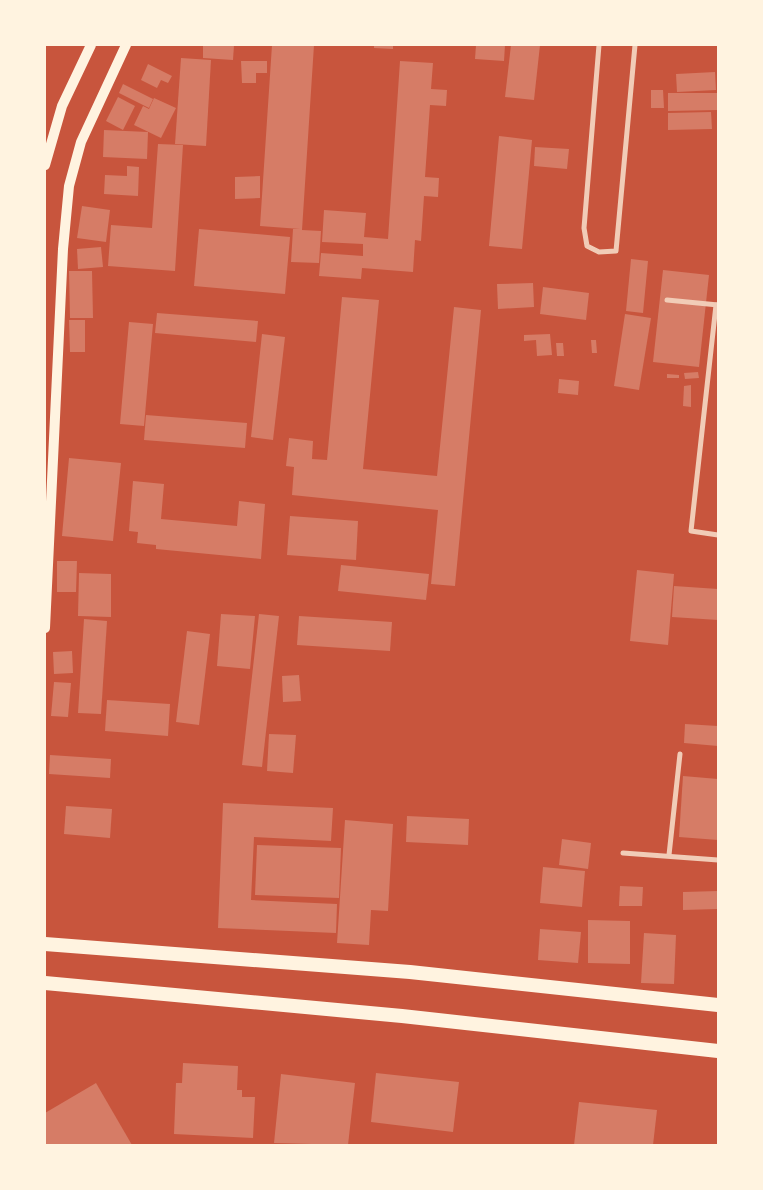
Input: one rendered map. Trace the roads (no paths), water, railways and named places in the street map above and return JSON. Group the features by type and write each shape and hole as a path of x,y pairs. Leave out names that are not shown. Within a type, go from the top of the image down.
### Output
{"highway":[{"path":"45,944 410,972 718,1005"},
{"path":"45,983 402,1016 718,1051"}],"main road":[{"path":"45,165 62,106 91,45"},
{"path":"45,628 63,249 69,186 81,142 126,45"}],"street":[{"path":"599,45 584,228 587,246 599,252 616,251 635,45"},
{"path":"667,300 717,305 690,531 718,534"},
{"path":"669,855 680,754"},
{"path":"623,853 718,860"}]}
